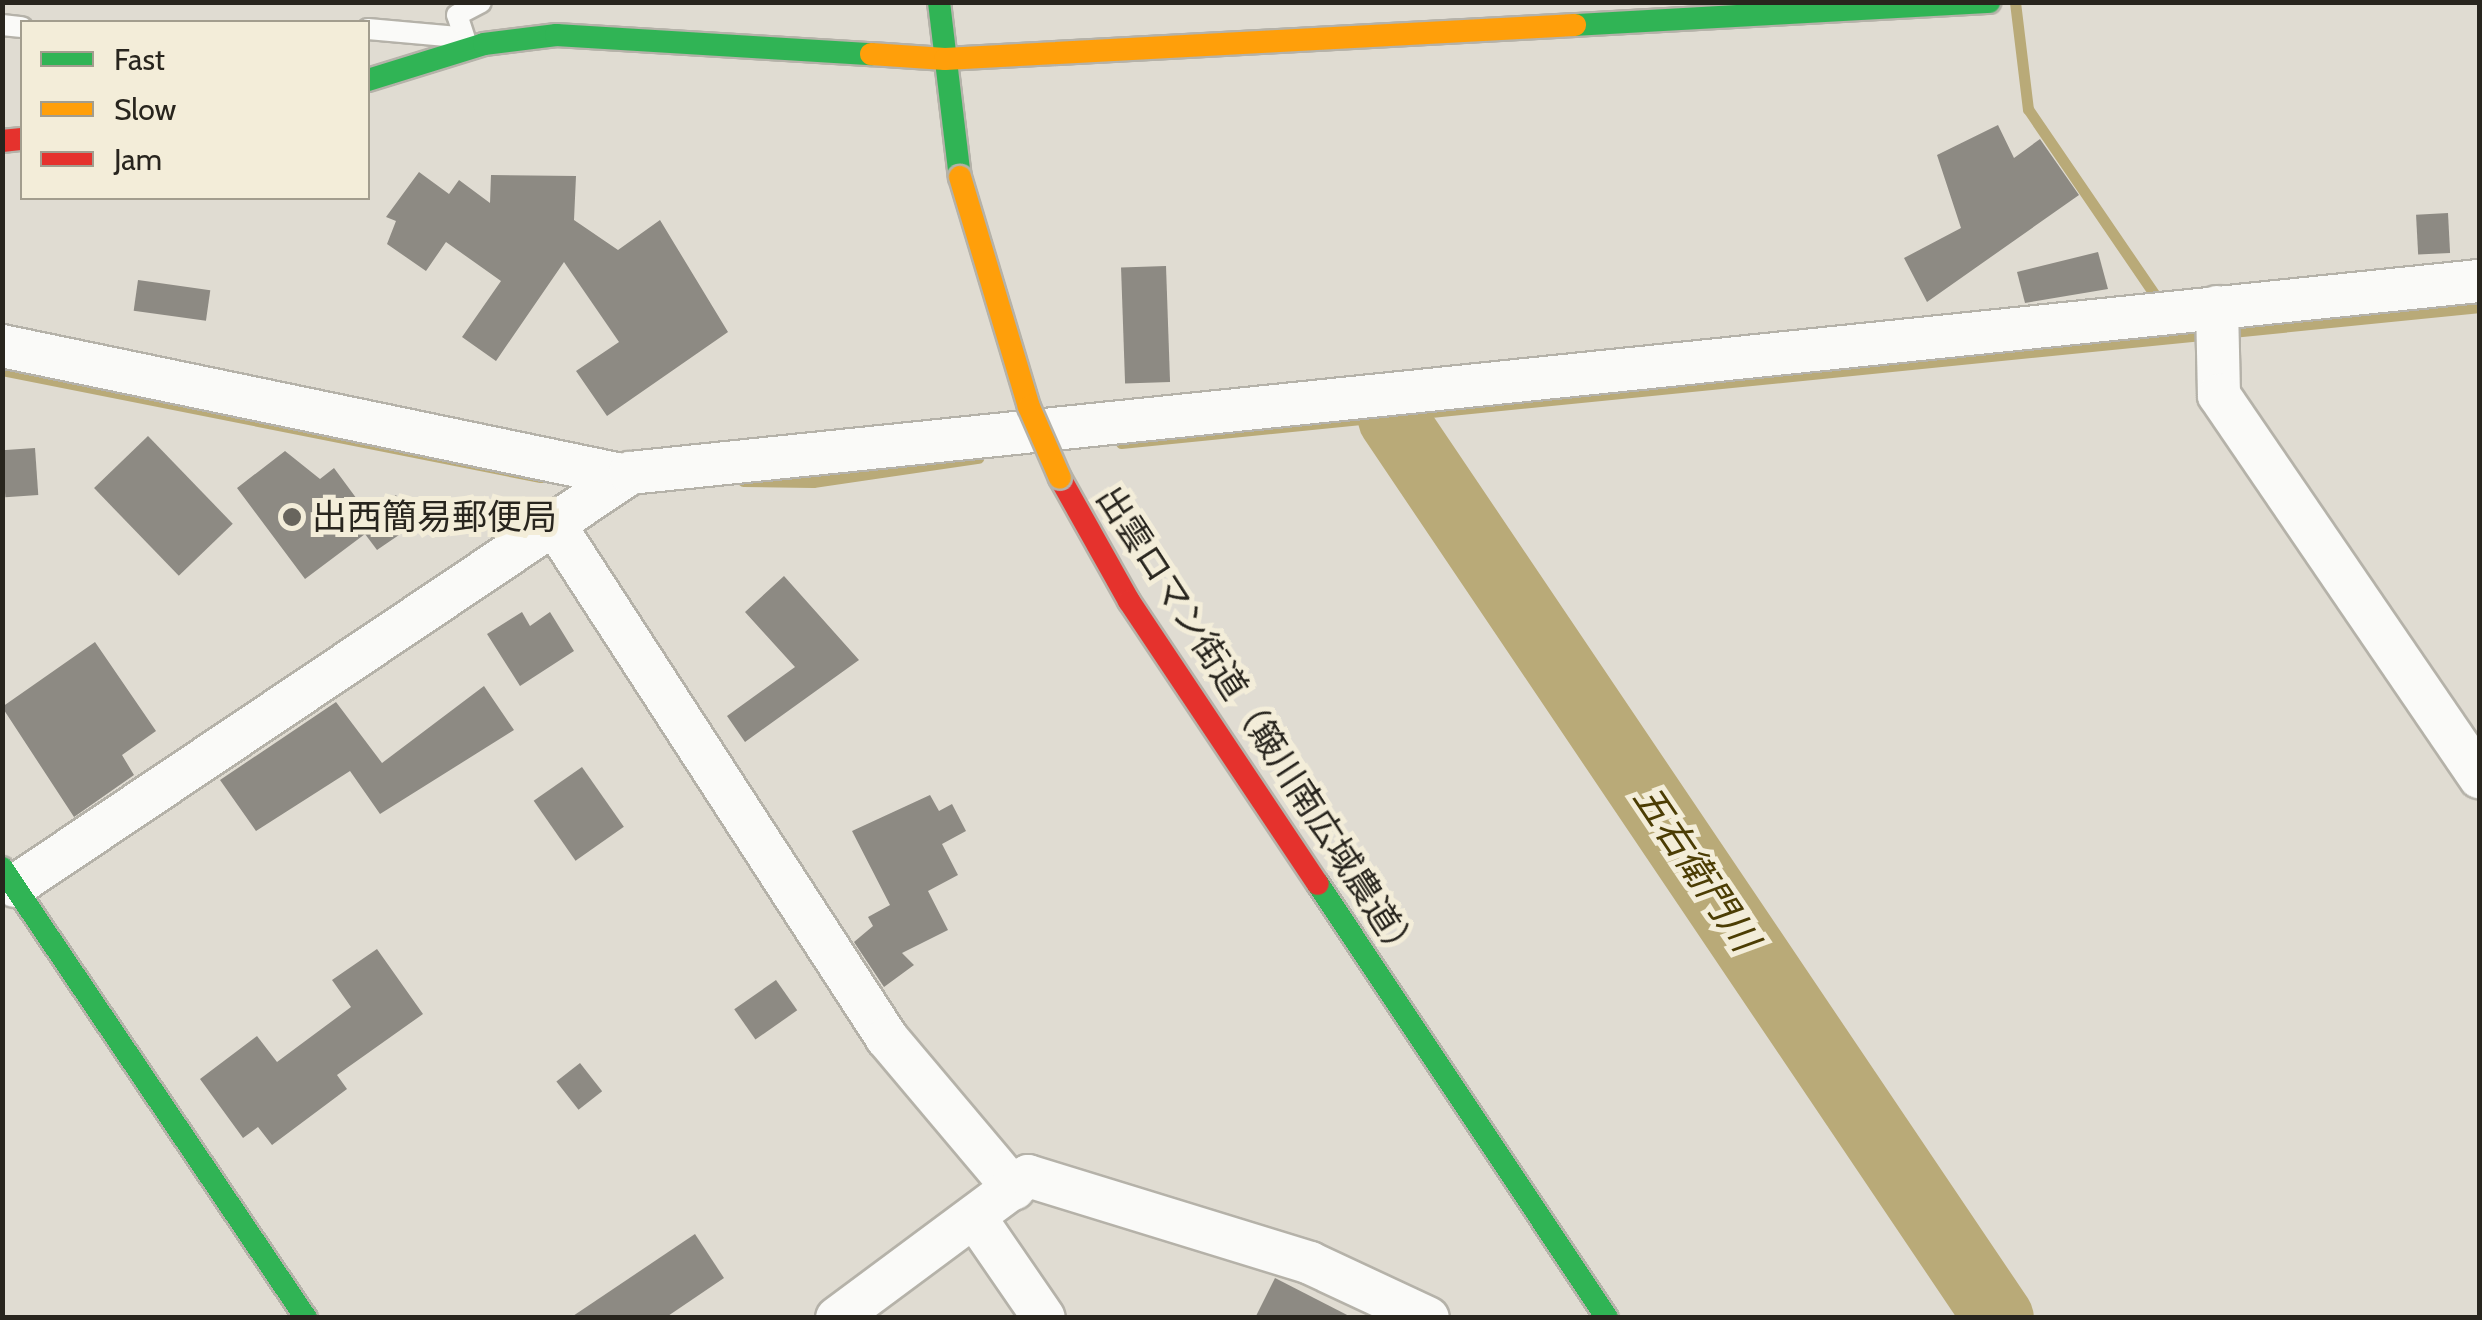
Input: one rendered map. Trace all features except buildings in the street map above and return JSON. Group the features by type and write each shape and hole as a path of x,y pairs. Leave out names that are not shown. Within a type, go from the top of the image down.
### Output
{"street":[{"name":"出雲ロマン街道（簸川南広域農道）","path":"940,2 960,177 1023,390 1060,478 1128,601 1592,1314"},
{"path":"370,79 474,41 624,35 944,59 1990,2"},
{"path":"2,346 626,476 2480,281"},
{"path":"2217,307 2220,395 2480,778"},
{"path":"306,1318 9,877 626,476"},
{"path":"552,521 887,1038 1014,1189"},
{"path":"837,1318 978,1222 1028,1176 1291,1257 1428,1318"},
{"path":"978,1222 1044,1318"}],"lane":[{"path":"474,41 457,14 481,2"},
{"path":"370,29 426,28 474,41"}],"waterway":[{"path":"2015,2 2028,109 2161,304"},
{"path":"1121,443 2480,307"},
{"path":"2,370 540,477"},
{"name":"五右衛門川","path":"1393,419 1999,1318"},
{"path":"743,481 813,482 978,458"}],"traffic: fast":[{"path":"939,2 960,177"},
{"path":"1575,25 1989,2"},
{"path":"370,79 484,44 556,35 871,54"},
{"path":"2,868 306,1318"},
{"path":"1318,884 1607,1318"}],"traffic: slow":[{"path":"871,54 945,59 1575,25"},
{"path":"960,177 1029,407 1060,478"}],"traffic: jam":[{"path":"2,141 20,139"},
{"path":"1060,478 1129,601 1318,884"}],"place":[{"name":"出西簡易郵便局","path":"292,517"}]}
